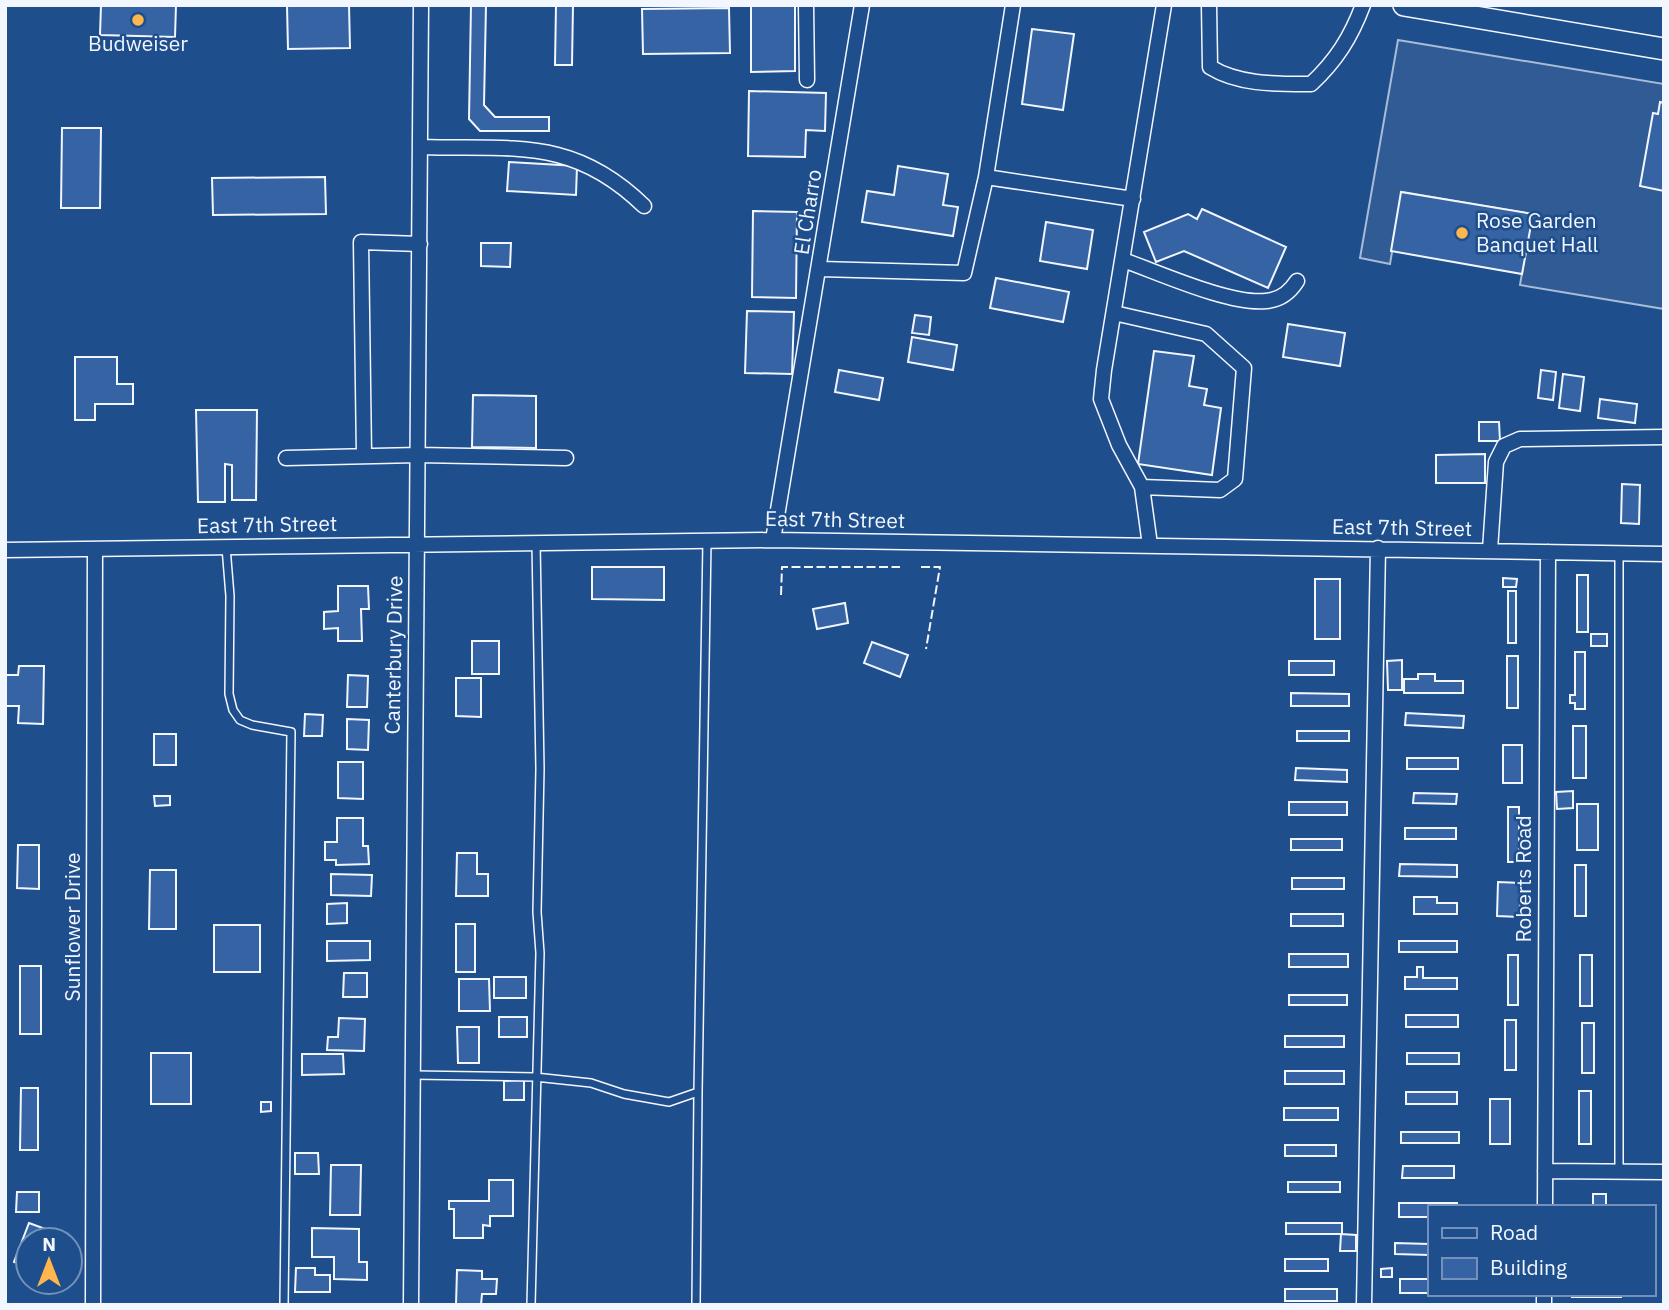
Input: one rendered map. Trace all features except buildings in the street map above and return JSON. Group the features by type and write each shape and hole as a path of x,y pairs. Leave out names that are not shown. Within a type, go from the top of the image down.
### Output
{"main road":[{"path":"1404,5 1664,49"}],"street":[{"name":"Canterbury Drive","path":"411,1305 421,5"},
{"path":"806,5 807,80"},
{"name":"El Charro","path":"862,5 820,269 964,274 985,177"},
{"path":"1013,5 985,177 1133,199"},
{"path":"1150,545 1142,487 1119,445 1101,399 1164,5"},
{"path":"1209,5 1210,67 1220,74 1270,84 1311,84 1332,65 1354,30 1363,5"},
{"path":"421,147 553,151 575,158 609,176 643,206"},
{"path":"364,456 361,242 420,244"},
{"path":"1123,260 1245,300 1268,301 1280,297 1291,291 1297,281"},
{"path":"773,540 820,269"},
{"path":"1114,313 1206,334 1244,368 1235,479 1220,490 1142,487"},
{"path":"1490,551 1496,462 1504,446 1520,439 1664,437"},
{"path":"286,458 418,455 566,458"},
{"name":"East 7th Street","path":"5,550 773,540 1664,554"},
{"path":"1364,1305 1378,548"},
{"name":"Sunflower Drive","path":"93,1305 94,549"},
{"name":"Roberts Road","path":"1545,1205 1548,552"},
{"path":"1545,1171 1664,1172"}],"lane":[{"path":"696,1305 707,541"},
{"path":"531,1305 540,953 537,912 540,769 536,542"},
{"path":"226,547 230,596 229,694 233,710 240,720 252,725 291,732 284,1305"},
{"path":"1619,553 1619,1172"},
{"path":"413,1075 535,1077 591,1083 624,1094 669,1102 698,1092"}],"shaded area":[{"path":"1398,40 1664,84 1664,309 1520,285 1532,214 1402,192 1390,264 1360,258"}],"fence":[{"path":"781,595 782,567 900,567"},
{"path":"921,567 940,567 926,649"}],"place":[{"name":"Budweiser","path":"138,20"},
{"name":"Rose Garden Banquet Hall","path":"1462,233"}]}
